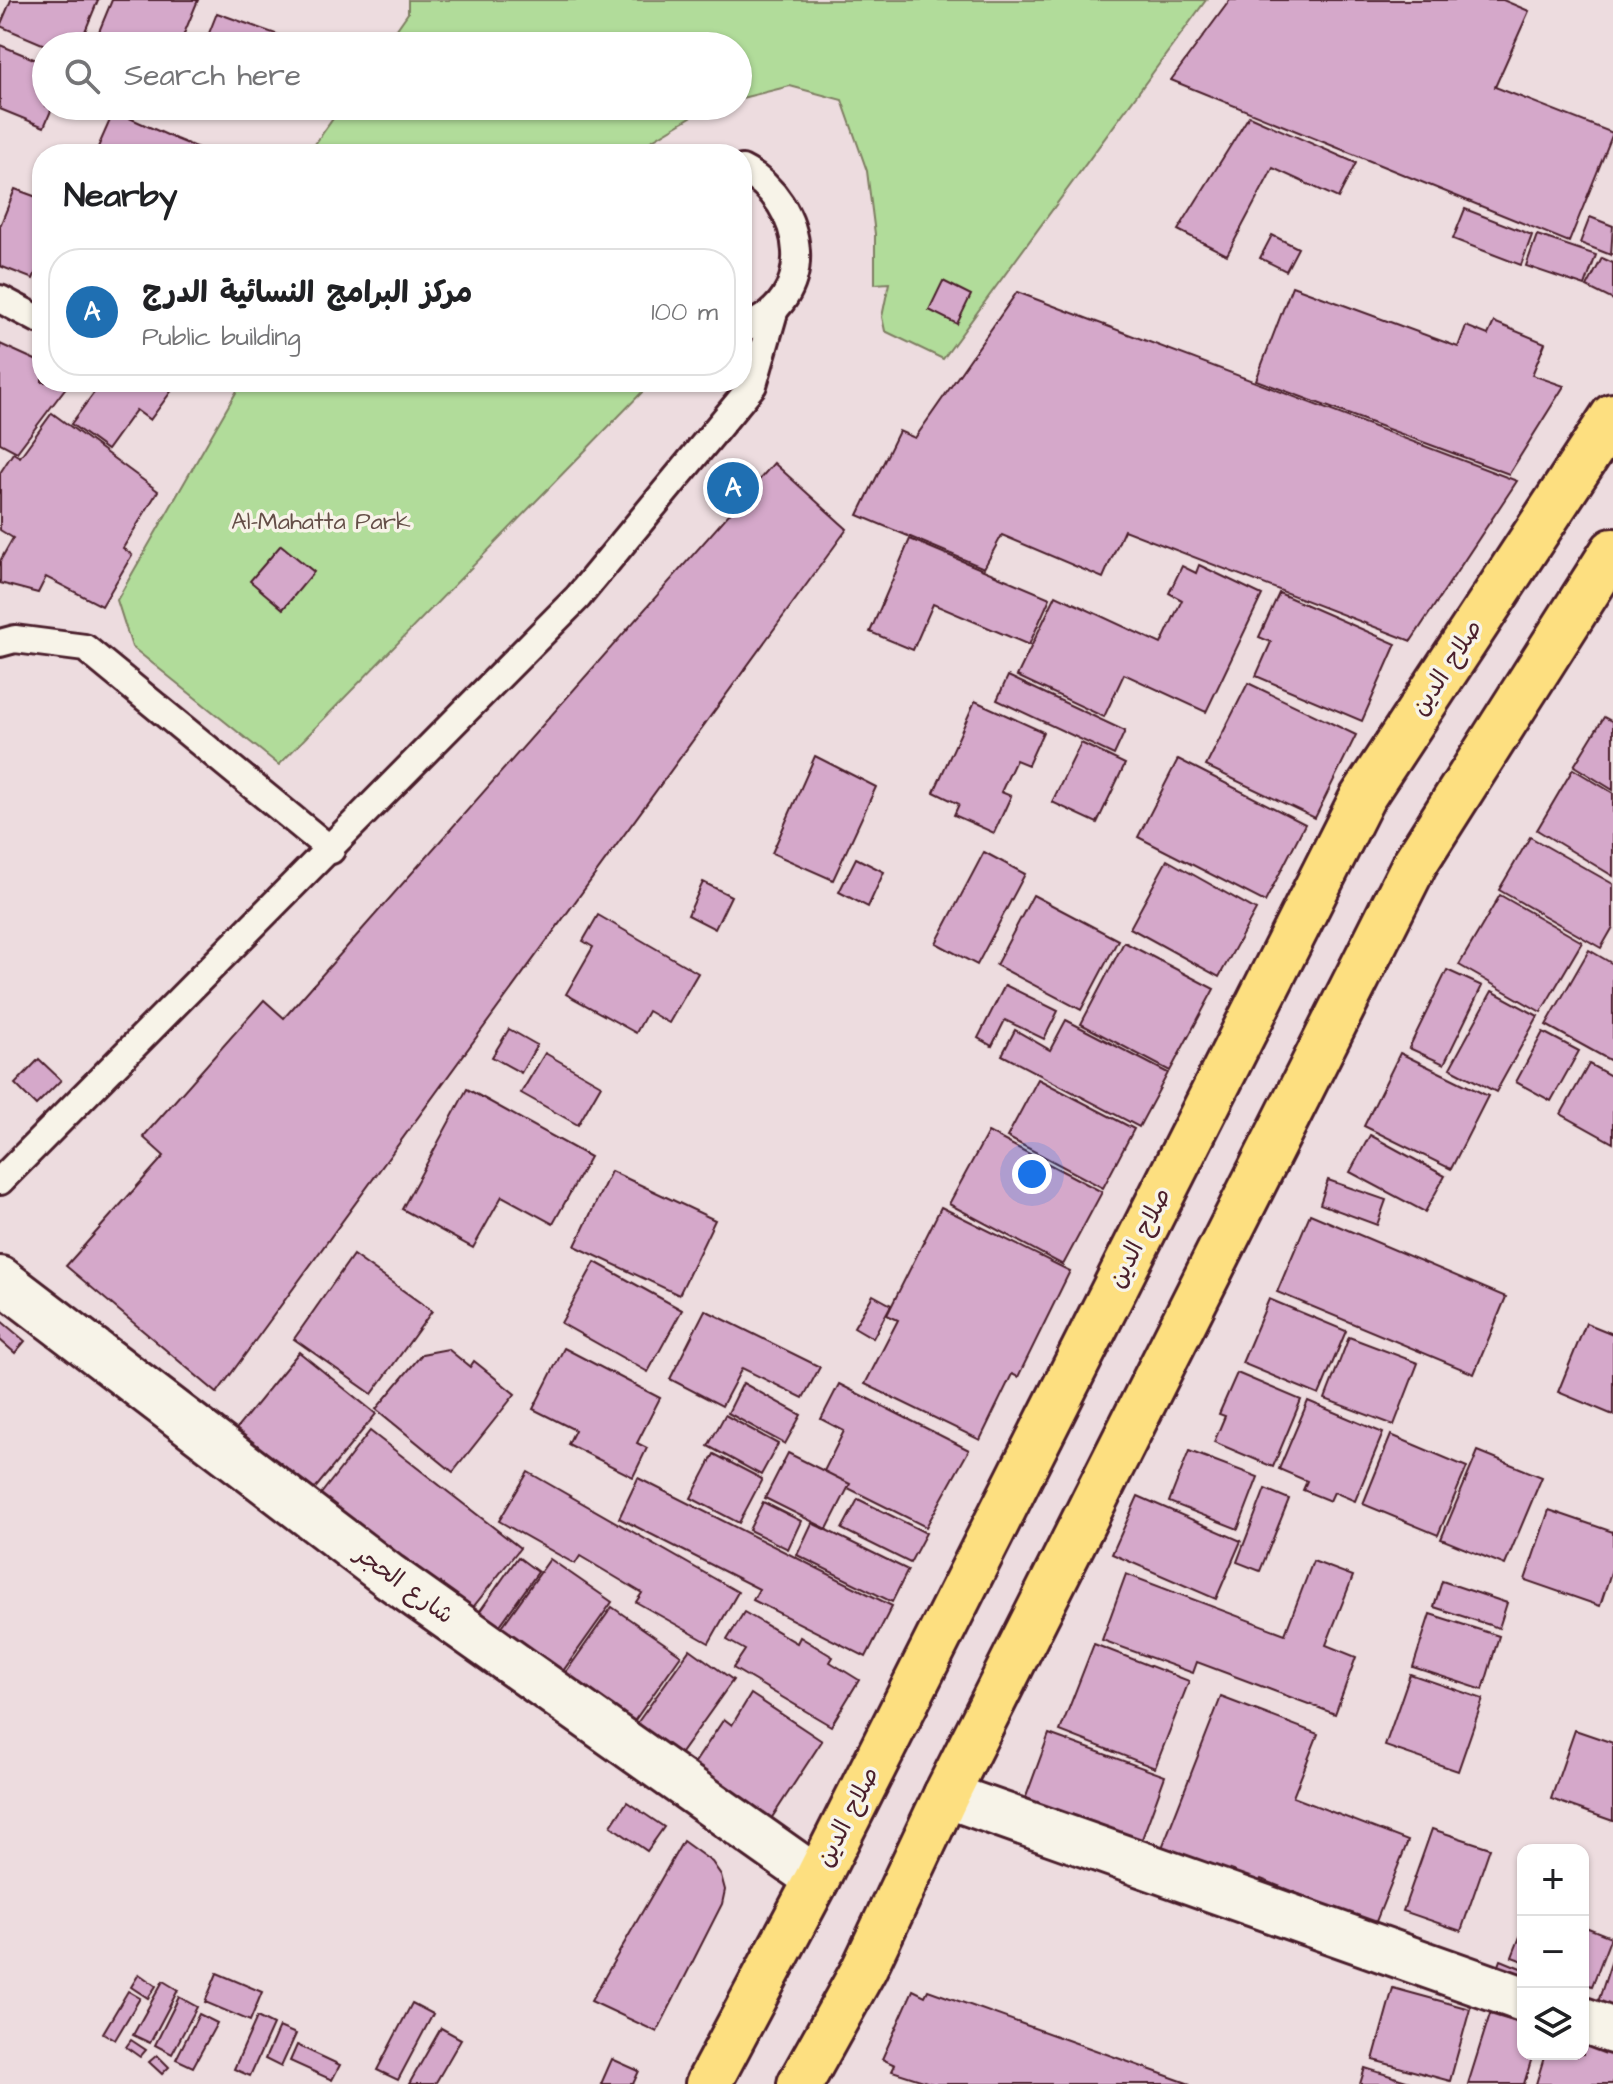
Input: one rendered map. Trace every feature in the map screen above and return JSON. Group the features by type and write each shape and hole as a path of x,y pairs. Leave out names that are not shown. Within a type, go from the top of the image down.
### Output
{"highway":[{"name":"صلاح الدين","path":"708,2084 817,1879 1362,798 1613,416"},
{"path":"800,2084 864,1969 946,1795 1415,863 1613,551"}],"street":[{"name":"شارع الحجر","path":"0,1279 389,1576 817,1879"},
{"path":"946,1795 1517,1997"},
{"path":"1589,2022 1613,2031"}],"lane":[{"path":"752,177 775,195 794,234 793,277 774,312 752,386"},
{"path":"0,299 32,316"},
{"path":"752,323 774,312"},
{"path":"0,1181 331,850 578,597 747,392"},
{"path":"0,643 15,639 85,648 331,850"}],"green space":[{"path":"408,0 1206,0 943,359 885,331 882,317 889,283 875,284 875,234 867,171 842,100 790,86 752,96 752,32 395,32 408,13"},
{"path":"332,120 686,120 646,144 315,144"},
{"name":"Al-Mahatta Park","path":"236,392 642,392 279,765 132,647 117,600"}],"building":[{"path":"11,0 98,0 85,32 32,32 32,40 0,26"},
{"path":"112,0 198,0 185,32 99,32"},
{"path":"1230,0 1503,0 1529,11 1495,87 1613,133 1569,242 1171,80"},
{"path":"217,13 270,32 210,32"},
{"path":"0,45 32,58 32,120 47,120 44,127 0,109"},
{"path":"1249,116 1356,163 1338,198 1273,168 1227,255 1178,230"},
{"path":"110,120 134,120 188,144 99,144"},
{"path":"15,189 32,195 32,279 0,266 0,226"},
{"path":"1465,209 1532,235 1521,265 1453,239"},
{"path":"1590,217 1613,226 1611,255 1580,243"},
{"path":"1272,235 1298,248 1286,271 1260,258"},
{"path":"1537,235 1596,255 1585,286 1526,266"},
{"path":"1602,258 1613,263 1613,300 1587,287"},
{"path":"943,281 971,295 957,324 929,310"},
{"path":"1292,286 1458,347 1466,326 1488,335 1494,322 1545,343 1532,375 1564,386 1509,474 1256,380"},
{"path":"1017,292 1517,481 1411,641 1124,530 1103,578 1002,535 984,568 858,515 899,431 915,438"},
{"path":"0,344 32,358 32,392 62,392 17,452 0,443"},
{"path":"95,392 171,392 150,420 136,410 107,450 71,424"},
{"path":"52,413 158,491 123,548 132,555 102,606 46,577 38,593 0,583 0,561 13,538 0,530 0,473 13,453 20,457"},
{"path":"774,463 847,529 217,1393 66,1266 164,1156 143,1137 264,1000 284,1018"},
{"path":"910,539 1050,598 1029,645 933,604 913,650 870,632"},
{"path":"281,545 314,572 283,609 250,581"},
{"path":"1199,565 1262,595 1206,712 1124,674 1104,717 1017,676 1056,595 1161,644 1182,600 1169,593 1182,566 1196,573"},
{"path":"1279,593 1396,644 1362,721 1256,676 1271,642 1259,637"},
{"path":"1008,676 1125,731 1114,755 997,700"},
{"path":"1248,683 1356,735 1315,818 1206,766"},
{"path":"975,701 1043,732 1028,765 1016,760 1001,792 1011,796 994,833 954,815 959,804 934,792"},
{"path":"1604,717 1613,722 1613,790 1574,766"},
{"path":"1081,743 1125,764 1097,823 1052,802"},
{"path":"815,756 876,787 833,880 772,853"},
{"path":"1178,759 1305,824 1265,902 1138,837"},
{"path":"1573,769 1613,793 1613,876 1537,830"},
{"path":"1530,837 1613,884 1613,927 1601,948 1499,890"},
{"path":"984,852 1025,874 977,965 936,943"},
{"path":"856,858 884,872 868,907 839,892"},
{"path":"1167,860 1256,910 1219,977 1130,928"},
{"path":"703,882 731,896 715,929 688,915"},
{"path":"1033,895 1118,940 1081,1010 996,965"},
{"path":"1500,895 1582,942 1541,1012 1459,965"},
{"path":"598,915 698,973 669,1023 648,1011 636,1033 566,994 593,947 583,941"},
{"path":"1124,942 1214,989 1170,1071 1081,1024"},
{"path":"1589,950 1613,964 1613,1062 1546,1025"},
{"path":"1447,970 1482,986 1444,1064 1409,1048"},
{"path":"1005,985 1058,1011 1044,1039 1005,1020 992,1046 978,1038"},
{"path":"1492,991 1538,1016 1496,1092 1450,1068"},
{"path":"1066,1020 1168,1073 1139,1127 1002,1055 1015,1030 1050,1050"},
{"path":"509,1029 537,1045 521,1073 492,1057"},
{"path":"1543,1032 1579,1051 1551,1101 1516,1082"},
{"path":"545,1053 601,1085 578,1125 521,1093"},
{"path":"1400,1053 1488,1096 1451,1169 1364,1126"},
{"path":"39,1059 61,1080 36,1105 15,1084"},
{"path":"1589,1064 1613,1077 1613,1143 1561,1114"},
{"path":"1038,1079 1134,1129 1103,1188 1007,1137"},
{"path":"467,1089 590,1157 553,1224 502,1196 473,1248 402,1209"},
{"path":"988,1132 1102,1192 1063,1265 949,1204"},
{"path":"1370,1135 1445,1176 1425,1212 1350,1172"},
{"path":"611,1171 715,1220 679,1295 575,1246"},
{"path":"1328,1180 1386,1200 1377,1225 1320,1204"},
{"path":"941,1207 1070,1271 1018,1377 1012,1374 980,1440 865,1384 898,1320 887,1315"},
{"path":"1310,1214 1506,1297 1474,1374 1277,1292"},
{"path":"353,1255 432,1311 372,1394 294,1339"},
{"path":"595,1262 682,1310 648,1372 561,1323"},
{"path":"873,1295 891,1305 873,1338 854,1327"},
{"path":"1269,1299 1346,1331 1319,1395 1242,1363"},
{"path":"705,1310 820,1367 803,1398 742,1368 722,1406 670,1379"},
{"path":"0,1320 25,1341 15,1353 0,1340"},
{"path":"1586,1323 1613,1334 1613,1415 1558,1392"},
{"path":"1349,1337 1418,1363 1394,1425 1325,1399"},
{"path":"564,1348 660,1398 637,1443 647,1448 633,1477 568,1444 575,1430 533,1409"},
{"path":"448,1349 470,1367 474,1361 515,1394 453,1472 376,1409 422,1354"},
{"path":"299,1352 376,1414 304,1502 228,1439"},
{"path":"1237,1373 1301,1400 1273,1467 1214,1442 1225,1416 1219,1414"},
{"path":"743,1383 801,1415 785,1444 728,1413"},
{"path":"839,1384 969,1450 926,1527 822,1475 844,1431 821,1419"},
{"path":"1308,1401 1383,1433 1355,1501 1334,1492 1330,1501 1303,1490 1307,1481 1279,1469"},
{"path":"725,1415 778,1444 761,1475 708,1446"},
{"path":"370,1431 520,1548 466,1616 317,1499"},
{"path":"1391,1435 1467,1467 1438,1535 1363,1504"},
{"path":"1189,1451 1258,1477 1238,1529 1169,1502"},
{"path":"1478,1451 1542,1477 1505,1565 1441,1539"},
{"path":"788,1453 850,1484 827,1529 765,1498"},
{"path":"714,1454 762,1479 739,1523 691,1498"},
{"path":"528,1472 738,1592 709,1643 636,1602 642,1593 580,1556 575,1564 499,1521"},
{"path":"638,1478 892,1606 866,1657 753,1600 759,1589 619,1518"},
{"path":"1265,1489 1289,1499 1260,1571 1237,1562"},
{"path":"1138,1496 1241,1541 1216,1599 1112,1554"},
{"path":"858,1499 926,1533 910,1563 842,1529"},
{"path":"763,1502 801,1521 788,1549 749,1530"},
{"path":"1549,1510 1613,1532 1613,1566 1600,1606 1525,1580"},
{"path":"812,1523 908,1570 892,1602 797,1555"},
{"path":"518,1557 538,1572 495,1632 475,1618"},
{"path":"550,1559 612,1602 558,1678 496,1635"},
{"path":"1313,1561 1353,1576 1326,1645 1356,1657 1335,1714 1197,1662 1193,1673 1102,1640 1126,1574 1285,1634"},
{"path":"1442,1581 1507,1603 1499,1628 1434,1607"},
{"path":"612,1607 681,1655 630,1727 561,1679"},
{"path":"744,1612 797,1643 800,1637 833,1657 830,1662 859,1680 831,1726 733,1668 745,1650 727,1640"},
{"path":"1430,1614 1499,1636 1483,1690 1413,1667"},
{"path":"1094,1644 1189,1681 1155,1768 1060,1731"},
{"path":"690,1649 733,1680 676,1760 633,1729"},
{"path":"1410,1674 1483,1699 1458,1771 1385,1746"},
{"path":"751,1694 822,1741 767,1825 688,1773 724,1719 732,1725"},
{"path":"1221,1697 1318,1734 1293,1797 1408,1841 1375,1924 1261,1879 1256,1890 1160,1853"},
{"path":"1575,1730 1613,1743 1613,1821 1551,1799"},
{"path":"1049,1734 1165,1776 1135,1858 1019,1816"},
{"path":"627,1802 664,1827 647,1851 611,1826"},
{"path":"1432,1829 1490,1848 1461,1931 1403,1911"},
{"path":"683,1841 712,1862 721,1875 725,1890 722,1904 657,2032 591,2001"},
{"path":"1589,1928 1611,1937 1592,1986 1589,1985"},
{"path":"1613,1957 1613,2020 1594,2014"},
{"path":"1501,1960 1517,1967 1517,1986 1493,1982"},
{"path":"217,1973 262,1992 250,2021 205,2002"},
{"path":"139,1974 156,1986 148,1998 131,1987"},
{"path":"163,1981 178,1990 150,2043 133,2035"},
{"path":"1393,1988 1470,2009 1450,2081 1373,2060"},
{"path":"913,1990 925,1996 928,1990 1190,2084 933,2084 892,2071 895,2065 882,2059"},
{"path":"128,1991 140,1998 115,2040 103,2033"},
{"path":"179,1997 197,2007 172,2054 155,2045"},
{"path":"412,2003 433,2014 398,2080 377,2070"},
{"path":"199,2014 217,2023 193,2067 176,2059"},
{"path":"1490,2014 1517,2022 1517,2060 1531,2060 1524,2084 1468,2084"},
{"path":"257,2017 273,2025 250,2076 234,2069"},
{"path":"279,2027 296,2034 281,2067 265,2059"},
{"path":"441,2028 461,2039 435,2084 409,2084"},
{"path":"1589,2032 1613,2039 1613,2084 1536,2084 1543,2060 1589,2060"},
{"path":"131,2040 146,2050 140,2057 126,2047"},
{"path":"297,2045 340,2065 332,2080 290,2061"},
{"path":"157,2055 169,2067 162,2074 149,2062"},
{"path":"612,2059 639,2071 633,2084 601,2084"},
{"path":"1365,2068 1416,2084 1360,2084"}],"place":[{"name":"مركز البرامج النسائية الدرج","path":"733,488"}]}
